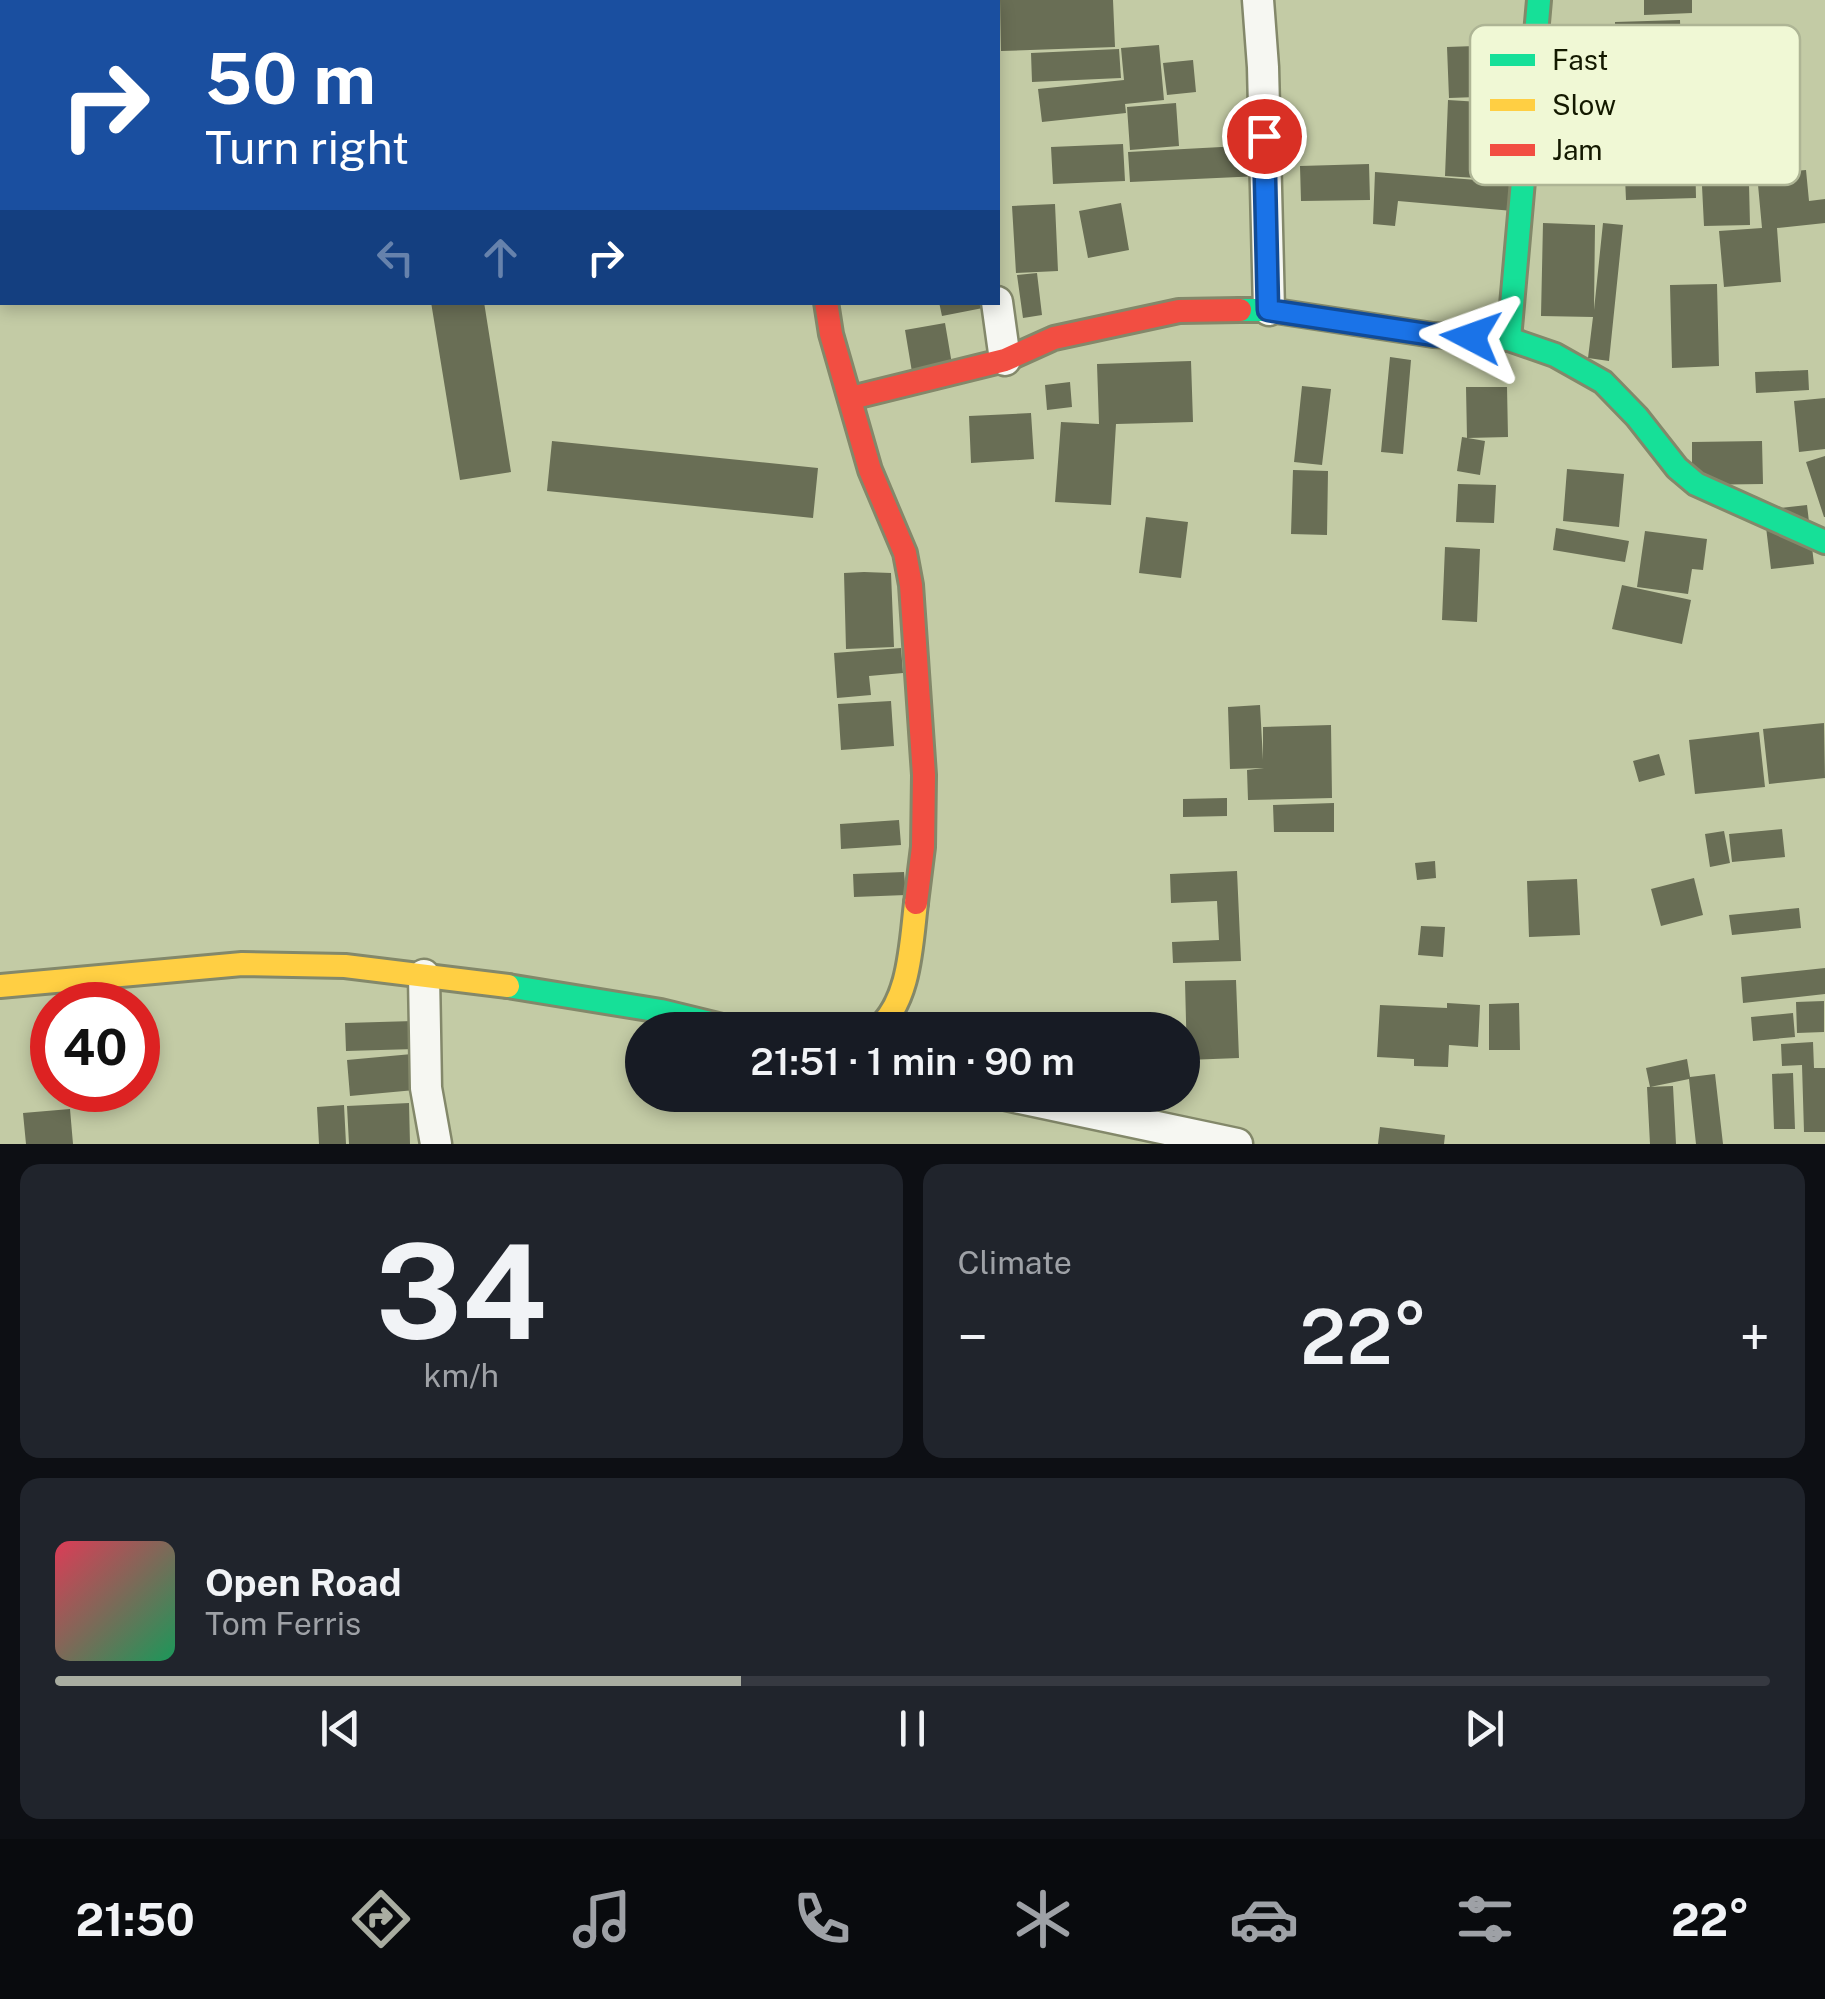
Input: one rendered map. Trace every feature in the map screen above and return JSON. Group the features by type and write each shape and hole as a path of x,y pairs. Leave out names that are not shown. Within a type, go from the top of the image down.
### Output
{"street":[{"path":"1258,0 1268,310"},
{"path":"1537,25 1539,0"},
{"path":"1509,339 1523,185"},
{"path":"826,305 831,334 870,470 904,553 911,585 924,775 923,847 909,962 893,1012"},
{"path":"998,305 1005,360"},
{"path":"851,398 1005,360 1054,338 1179,312 1268,310 1433,335 1509,339 1555,355 1602,382 1696,484 1825,542"},
{"path":"0,986 242,964 345,966 535,989 669,1012"},
{"path":"424,975 426,1088 436,1144"},
{"path":"1086,1112 1237,1144"}],"building":[{"path":"1000,0 1113,0 1115,47 1001,51"},
{"path":"1644,0 1692,0 1692,13 1644,15"},
{"path":"1680,20 1680,25 1615,25"},
{"path":"1159,45 1164,100 1125,104 1126,113 1042,122 1038,89 1124,80 1121,48"},
{"path":"1470,46 1470,97 1449,98 1447,47"},
{"path":"1119,49 1121,78 1032,82 1031,53"},
{"path":"1193,60 1196,92 1167,95 1163,63"},
{"path":"1448,100 1470,101 1470,178 1445,176"},
{"path":"1176,103 1179,146 1130,150 1127,107"},
{"path":"1123,144 1125,181 1053,184 1051,147"},
{"path":"1259,145 1260,176 1130,182 1128,152"},
{"path":"1369,164 1370,200 1301,201 1300,166"},
{"path":"1800,170 1806,170 1809,201 1825,199 1825,223 1777,228 1781,282 1724,287 1719,231 1762,228 1758,185 1800,185"},
{"path":"1375,172 1470,179 1470,185 1515,185 1513,211 1398,201 1395,226 1373,224"},
{"path":"1625,185 1696,185 1696,198 1626,200"},
{"path":"1749,185 1750,225 1704,226 1702,186"},
{"path":"1121,203 1129,250 1088,258 1079,211"},
{"path":"1055,204 1058,271 1016,273 1012,206"},
{"path":"1543,223 1595,225 1594,310 1603,223 1623,225 1609,361 1588,358 1593,317 1541,316"},
{"path":"1037,273 1042,315 1023,318 1017,275"},
{"path":"1717,284 1719,366 1672,368 1670,285"},
{"path":"431,305 484,305 511,472 460,480"},
{"path":"940,305 988,305 988,307 942,316"},
{"path":"945,323 954,376 914,384 905,330"},
{"path":"1390,357 1411,360 1403,454 1381,452"},
{"path":"1191,361 1193,422 1116,424 1111,505 1055,502 1061,422 1099,424 1097,364"},
{"path":"1808,370 1809,390 1756,393 1755,372"},
{"path":"1070,382 1072,407 1047,410 1045,385"},
{"path":"1302,386 1331,389 1322,465 1294,462"},
{"path":"1466,387 1507,387 1508,437 1467,438"},
{"path":"1825,398 1825,449 1799,452 1794,401"},
{"path":"1031,413 1034,459 971,463 969,416"},
{"path":"1462,437 1485,441 1480,475 1457,471"},
{"path":"552,441 818,468 813,518 547,491"},
{"path":"1762,441 1763,484 1692,485 1692,442"},
{"path":"1825,456 1825,517 1824,517 1806,462"},
{"path":"1567,469 1624,474 1619,527 1563,521"},
{"path":"1293,470 1328,471 1327,535 1291,534"},
{"path":"1458,484 1496,485 1494,523 1456,522"},
{"path":"1807,505 1814,564 1771,569 1764,510"},
{"path":"1146,517 1188,522 1181,578 1139,573"},
{"path":"1556,528 1629,541 1625,562 1553,550"},
{"path":"1645,531 1707,539 1703,570 1692,569 1688,594 1637,587"},
{"path":"1445,547 1480,549 1477,622 1442,620"},
{"path":"844,573 891,573 894,647 846,649"},
{"path":"1622,585 1691,600 1682,644 1612,629"},
{"path":"901,648 903,673 869,676 871,695 837,698 834,653"},
{"path":"891,701 894,746 841,750 838,704"},
{"path":"1260,705 1263,760 1263,727 1331,725 1332,798 1248,800 1247,770 1264,768 1230,769 1228,707"},
{"path":"1824,723 1825,778 1769,784 1763,729"},
{"path":"1759,732 1765,787 1695,794 1689,740"},
{"path":"1659,754 1665,775 1639,782 1633,761"},
{"path":"1227,798 1227,816 1183,817 1183,799"},
{"path":"1334,803 1334,832 1274,832 1273,805"},
{"path":"899,820 901,845 841,849 840,824"},
{"path":"1782,829 1785,857 1732,862 1729,834"},
{"path":"1724,831 1730,863 1710,867 1705,834"},
{"path":"1435,861 1436,878 1417,880 1415,863"},
{"path":"1237,871 1241,961 1173,963 1172,942 1219,940 1217,901 1171,903 1170,874"},
{"path":"904,872 906,895 854,897 853,874"},
{"path":"1694,878 1703,915 1661,926 1651,889"},
{"path":"1577,879 1580,935 1529,937 1527,881"},
{"path":"1799,908 1801,928 1732,935 1729,915"},
{"path":"1421,926 1445,927 1443,957 1418,955"},
{"path":"1825,968 1825,994 1743,1003 1741,977"},
{"path":"1236,980 1239,1058 1200,1060 1200,1012 1186,1012 1185,981"},
{"path":"1824,1001 1824,1032 1797,1033 1796,1002"},
{"path":"1447,1003 1480,1005 1478,1047 1449,1045 1448,1067 1414,1066 1414,1059 1377,1057 1380,1005 1447,1008"},
{"path":"1519,1003 1520,1050 1489,1050 1489,1004"},
{"path":"1793,1013 1795,1037 1753,1041 1751,1017"},
{"path":"414,1021 415,1049 346,1051 345,1023"},
{"path":"1813,1042 1814,1068 1825,1068 1825,1132 1804,1132 1802,1065 1782,1066 1781,1044"},
{"path":"412,1054 415,1090 350,1096 347,1060"},
{"path":"1687,1059 1690,1077 1715,1074 1723,1144 1696,1144 1689,1079 1650,1087 1646,1068"},
{"path":"1793,1073 1795,1129 1774,1129 1772,1074"},
{"path":"1673,1086 1676,1144 1650,1144 1647,1087"},
{"path":"409,1103 410,1144 349,1144 347,1106"},
{"path":"344,1105 346,1144 319,1144 317,1107"},
{"path":"70,1112 73,1144 26,1144 23,1113"},
{"path":"1380,1127 1445,1135 1444,1144 1378,1144"}],"traffic: fast":[{"path":"1537,25 1539,0"},
{"path":"1509,339 1523,185"},
{"path":"1240,310 1269,310 1433,335 1509,339 1555,355 1603,382 1677,468 1696,484 1825,542"},
{"path":"508,986 665,1012"}],"traffic: slow":[{"path":"891,1012 902,989 916,903"},
{"path":"0,986 242,964 345,966 508,986"}],"traffic: jam":[{"path":"826,305 831,334 870,470 905,553 911,585 924,775 923,847 916,903"},
{"path":"851,398 1005,360 1054,338 1179,311 1240,310"}],"route":[{"path":"1264,136 1268,310 1433,335 1471,337"}]}
